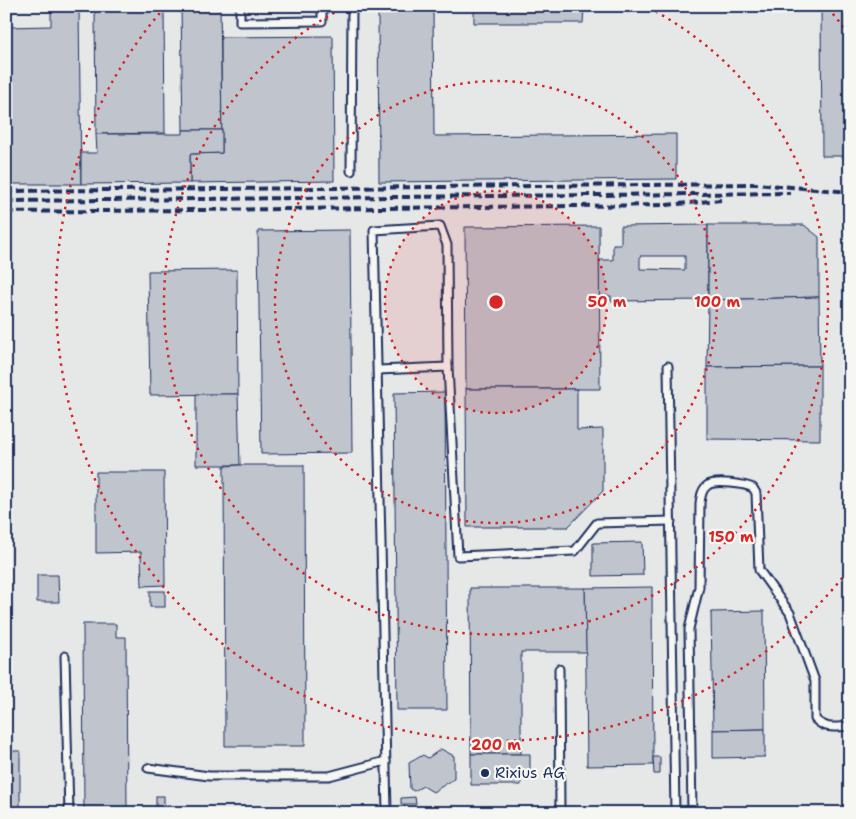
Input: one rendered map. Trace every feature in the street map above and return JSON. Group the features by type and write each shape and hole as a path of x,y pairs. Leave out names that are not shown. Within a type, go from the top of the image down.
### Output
{"lane":[{"path":"240,6 240,22 322,21 322,6"},
{"path":"351,171 352,6"},
{"path":"387,813 374,230 440,226 447,245 448,367 458,556 575,551 597,523 671,521"},
{"path":"668,366 675,813"},
{"path":"378,370 448,367"},
{"path":"692,813 689,629 699,587 701,495 707,485 712,483 741,484 753,488 756,493 758,570 790,613 815,681 815,719 821,725 829,727 850,726"},
{"path":"65,656 69,813"},
{"path":"559,669 560,813"},
{"path":"148,768 209,776 329,776 386,761"}],"shaded area":[{"path":"6,6 850,6 850,813 6,813"}],"building":[{"path":"51,6 79,6 81,184 6,184 6,27 51,26"},
{"path":"95,6 164,6 165,133 96,134"},
{"path":"181,6 220,6 222,130 183,130"},
{"path":"378,6 433,6 434,136 676,134 676,179 379,182"},
{"path":"474,6 602,7 584,7 583,23 474,23"},
{"path":"821,6 850,6 850,156 822,156"},
{"path":"333,36 334,181 190,183 190,154 222,153 221,37"},
{"path":"183,130 222,130 222,153 190,154 190,183 81,184 81,153 97,153 96,134 183,134"},
{"path":"708,225 708,300 611,301 611,296 599,296 599,260 613,260 613,245 621,245 621,226","holes":["640,256 685,256 685,270 640,269"]},
{"path":"708,225 804,225 819,237 819,297 708,300"},
{"path":"599,226 600,389 466,389 465,227"},
{"path":"350,230 352,453 261,454 258,231"},
{"path":"237,270 238,394 150,395 148,271"},
{"path":"819,297 820,366 707,367 708,300"},
{"path":"820,366 820,440 707,439 707,367"},
{"path":"466,389 577,389 577,430 603,429 603,491 568,527 467,527"},
{"path":"445,392 447,710 397,710 394,393"},
{"path":"196,394 238,394 240,465 196,465"},
{"path":"304,465 305,746 225,746 224,466"},
{"path":"96,472 164,472 165,585 142,586 141,552 96,553"},
{"path":"642,542 643,575 593,576 593,543"},
{"path":"37,575 58,575 59,602 37,602"},
{"path":"652,587 653,765 587,766 585,588"},
{"path":"470,588 585,588 586,652 521,652 521,754 471,754"},
{"path":"150,591 165,591 165,607 150,607"},
{"path":"764,611 765,729 713,730 711,612"},
{"path":"83,624 116,624 116,637 126,637 127,813 84,813"},
{"path":"765,729 765,757 713,758 713,730"},
{"path":"441,749 454,756 454,779 433,792 423,786 414,791 410,789 409,763 423,755 428,758"},
{"path":"6,751 20,751 20,813 6,813"},
{"path":"471,754 530,754 530,772 537,771 537,778 521,778 521,785 471,785"},
{"path":"653,757 660,757 660,774 654,774"},
{"path":"156,796 164,796 164,807 156,807"},
{"path":"415,797 416,804 401,804 401,798"}],"railway":[{"path":"6,191 755,184 850,192"},
{"path":"6,201 790,193"},
{"path":"6,212 667,205 721,200"}],"place":[{"name":"Rixius AG","path":"485,773"}]}
